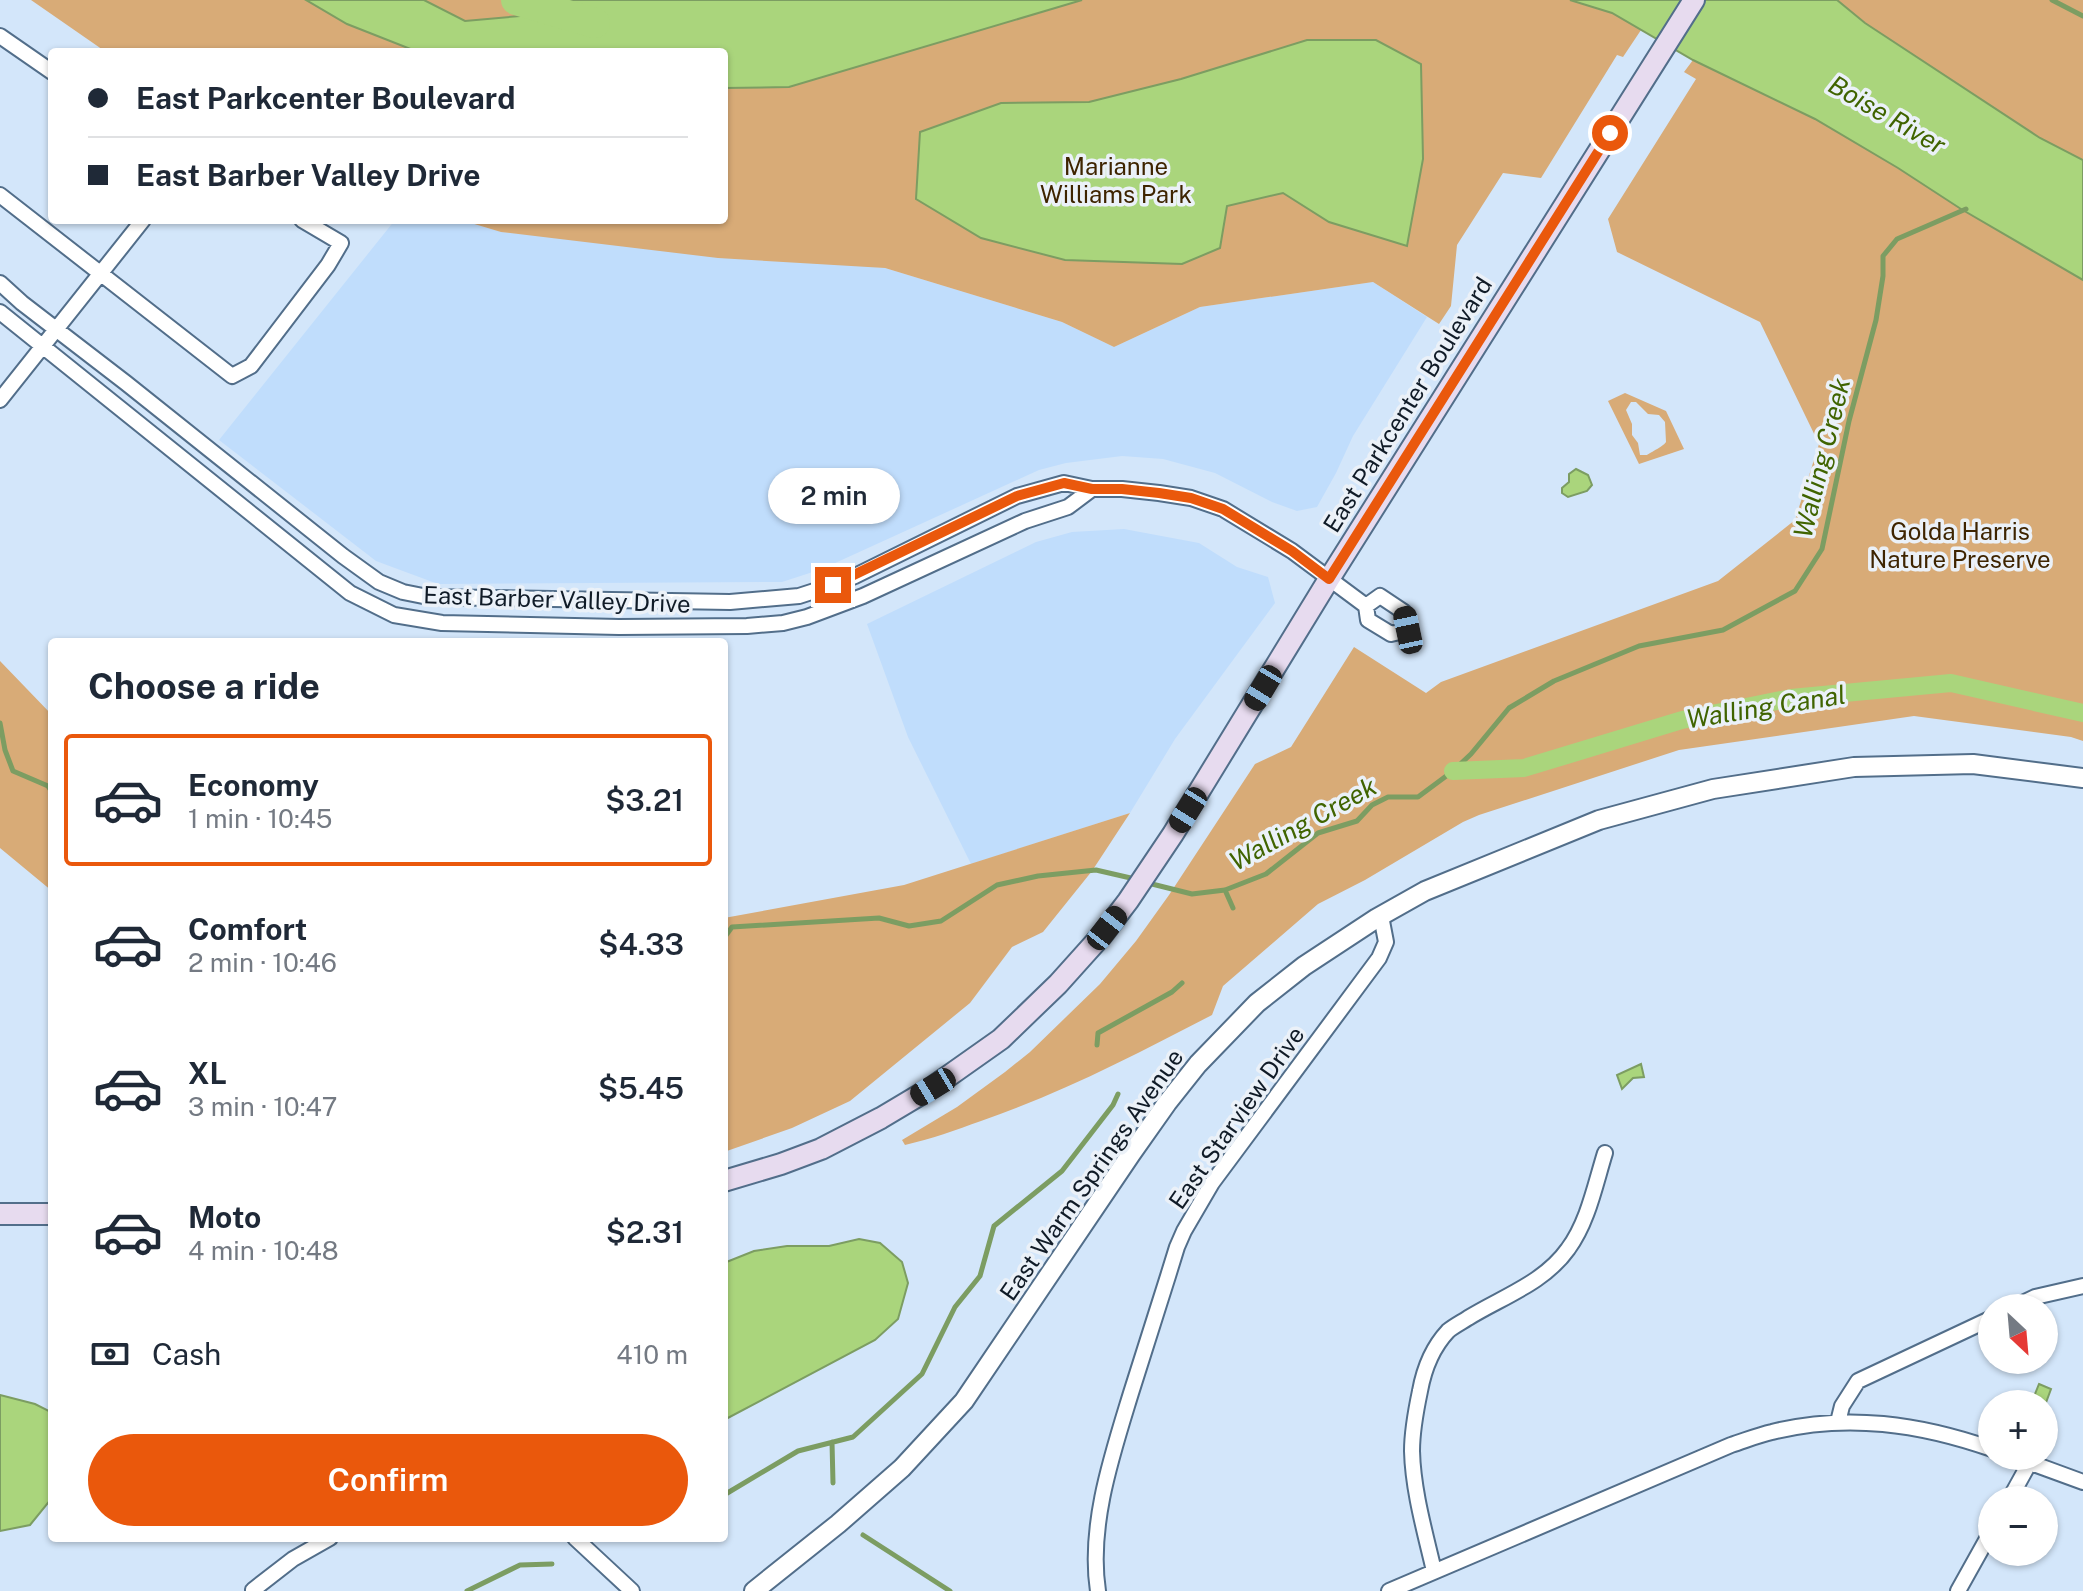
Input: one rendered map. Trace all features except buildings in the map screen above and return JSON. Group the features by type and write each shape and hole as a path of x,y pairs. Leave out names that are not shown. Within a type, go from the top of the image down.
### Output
{"main road":[{"name":"East Parkcenter Boulevard","path":"728,1180 821,1149 933,1087 1001,1039 1058,984 1107,928 1173,834 1329,579 1694,0"},
{"path":"0,1214 48,1214"}],"street":[{"path":"1,37 48,69"},
{"path":"0,195 232,376 251,366 328,265 341,243 309,224"},
{"path":"0,400 140,224"},
{"name":"East Barber Valley Drive","path":"0,283 343,556 379,582 403,592 428,597 730,602 799,596 855,576 1017,496 1064,483 1092,489 1122,489 1191,498 1223,509 1292,551 1366,606"},
{"name":"East Barber Valley Drive","path":"0,312 350,593 394,615 421,620 619,627 783,623 863,596 1025,521 1068,507 1092,489"},
{"name":"East Warm Springs Avenue","path":"754,1591 902,1468 964,1401 1131,1154 1198,1064 1257,1003 1304,966 1381,916 1425,891 1599,820 1713,789 1854,767 1973,764 2083,778"},
{"name":"East Starview Drive","path":"1098,1591 1096,1537 1112,1454 1177,1247 1212,1183 1379,958 1386,942 1381,916"},
{"path":"1434,1571 1417,1498 1412,1451 1415,1413 1434,1349 1450,1329 1514,1294 1544,1273 1568,1250 1586,1216 1605,1153"},
{"path":"2048,1294 2083,1286"},
{"path":"1838,1422 1842,1406 1858,1381 1978,1325"},
{"path":"1389,1591 1731,1445 1773,1431 1838,1422 1903,1425 1978,1444"},
{"path":"2051,1470 2083,1482"},
{"path":"253,1590 293,1559 323,1542"},
{"path":"579,1542 632,1591"},
{"path":"1958,1591 1978,1555"}],"shaded area":[{"path":"392,224 474,224 502,232 885,268 1062,322 1114,347 1200,307 1373,282 1427,317 1353,436 1317,507 1297,511 1215,473 1163,459 1122,456 1066,463 1039,470 822,569 782,582 438,584 376,561 219,440"},
{"path":"1124,529 1199,543 1237,567 1268,577 1275,603 1175,739 1130,813 971,864 908,737 867,624 1036,542 1072,532"}],"green space":[{"path":"31,0 306,0 347,24 408,48 100,48"},
{"path":"424,0 542,0 561,9 555,15 465,21"},
{"name":"Marianne Williams Park","path":"1082,0 1570,0 1612,13 1641,30 1623,57 1617,55 1541,178 1503,173 1457,245 1451,306 1439,324 1373,282 1200,307 1114,347 1062,322 885,268 718,258 501,232 474,224 728,224 728,88 789,87"},
{"path":"1837,0 2083,0 2083,160 2040,138 1865,23"},
{"name":"Golda Harris Nature Preserve","path":"1693,60 1815,119 2083,280 2083,741 1914,716 1679,750 1479,815 1318,904 1223,986 1212,1015 1041,1098 953,1131 905,1145 902,1140 957,1107 1030,1052 1100,984 1169,895 1255,764 1291,747 1354,647 1426,693 1441,682 1718,581 1795,520 1819,444 1760,322 1617,252 1608,219 1696,79 1684,72"},
{"path":"1625,393 1666,411 1684,449 1639,464 1608,401","holes":["1631,402 1636,402 1648,414 1659,415 1665,422 1666,442 1647,455 1640,455 1626,410"]},
{"path":"0,661 48,711 48,888 0,848"},
{"path":"1130,813 1092,871 1043,932 1012,947 970,1003 850,1101 792,1128 728,1151 728,917 904,885"}],"water":[{"path":"306,0 424,0 465,21 555,15 561,9 542,0 1082,0 789,87 728,88 728,48 408,48 347,24"},
{"path":"1570,0 1837,0 1865,23 2040,138 2083,160 2083,280 1815,119 1693,60 1612,13"},
{"path":"1307,40 1376,40 1421,64 1423,159 1407,246 1329,222 1283,193 1227,206 1220,248 1182,264 1065,260 981,238 916,199 920,132 1001,103 1089,102 1181,79"},
{"path":"1576,469 1588,475 1592,485 1587,491 1568,497 1562,493 1562,488 1569,482 1569,474"},
{"path":"1641,1064 1644,1077 1633,1078 1622,1089 1617,1075"},
{"path":"859,1239 880,1243 902,1262 908,1283 898,1319 875,1340 728,1418 728,1261 754,1251 787,1246 829,1246"},
{"path":"2039,1384 2051,1389 2051,1390 2037,1390"},
{"path":"0,1395 48,1410 48,1503 30,1525 0,1531"}],"waterway":[{"name":"Boise River","path":"516,0 595,23"},
{"path":"2052,0 2083,16"},
{"name":"Walling Creek","path":"1148,883 1192,894 1225,890 1266,874 1318,833 1357,821 1372,805 1388,797 1418,797 1471,754 1509,708 1554,681 1639,646 1723,630 1795,591 1822,549 1849,421 1876,320 1883,256 1897,239 1966,209"},
{"name":"Walling Canal","path":"1453,771 1524,768 1682,720 1791,698 1951,683 2083,713"},
{"name":"Walling Creek","path":"0,723 13,771 48,786"},
{"name":"Walling Creek","path":"728,932 732,927 879,918 909,926 941,921 997,885 1038,876 1096,870 1135,879"},
{"path":"1225,890 1233,908"},
{"path":"1097,1045 1098,1033 1172,992 1182,983"},
{"path":"728,1493 798,1451 853,1437 922,1374 955,1307 980,1276 994,1226 1062,1171 1113,1105 1118,1094"},
{"path":"832,1442 833,1483"},
{"path":"863,1535 950,1591"},
{"path":"467,1591 520,1565 552,1564"}],"route":[{"path":"833,585 1017,496 1064,483 1092,489 1122,489 1191,498 1223,509 1292,551 1329,579 1610,133"}]}
